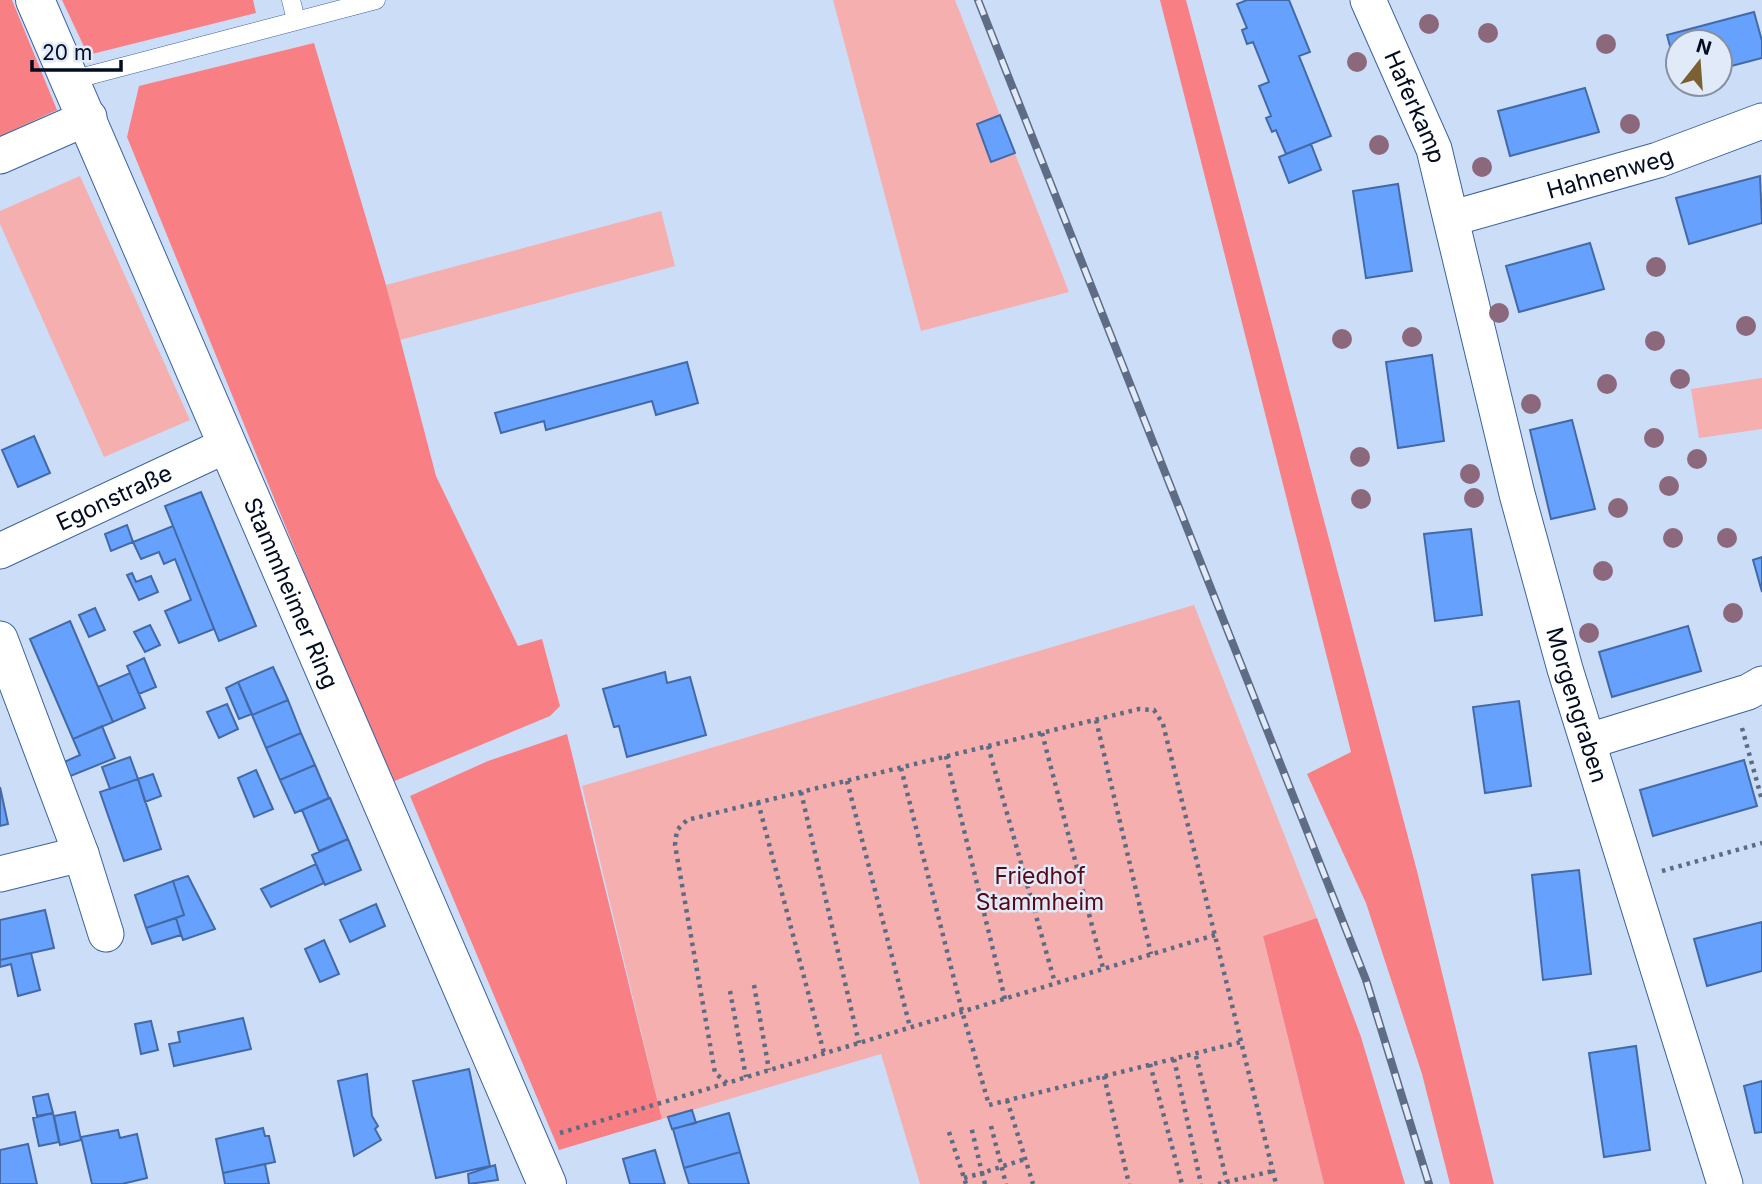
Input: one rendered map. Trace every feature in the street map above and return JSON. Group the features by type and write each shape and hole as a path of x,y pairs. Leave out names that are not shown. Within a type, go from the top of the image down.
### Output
{"street":[{"name":"Stammheimer Ring","path":"35,0 89,117 227,444 547,1184"},
{"name":"Haferkamp","path":"1368,0 1434,149 1453,218"},
{"path":"0,156 89,117"},
{"name":"Hahnenweg","path":"1453,218 1658,160 1762,121"},
{"name":"Morgengraben","path":"1453,218 1517,494 1565,669 1725,1184"},
{"name":"Egonstraße","path":"0,551 227,444"},
{"path":"0,639 81,854 106,934"},
{"path":"1589,741 1747,690"},
{"path":"0,874 81,854"}],"lane":[{"path":"291,0 296,20"},
{"path":"72,80 376,0"}],"path":[{"path":"1747,690 1762,800"},
{"path":"727,1083 715,1073 675,845 677,830 687,820 1139,709 1154,710 1163,724 1276,1184"},
{"path":"1096,720 1151,954"},
{"path":"1042,733 1103,968"},
{"path":"988,746 1055,983"},
{"path":"946,756 1004,999"},
{"path":"901,768 962,1012 989,1105 1150,1064 1196,1056 1241,1042"},
{"path":"847,781 910,1027"},
{"path":"801,792 859,1043"},
{"path":"758,802 824,1054"},
{"path":"1632,880 1762,843"},
{"path":"529,1142 1215,935"},
{"path":"754,985 769,1070"},
{"path":"730,991 746,1077"},
{"path":"1196,1056 1227,1182"},
{"path":"1174,1059 1201,1184"},
{"path":"1150,1064 1182,1184"},
{"path":"1104,1076 1129,1184"},
{"path":"1007,1100 1033,1184"},
{"path":"971,1126 985,1184"},
{"path":"990,1126 1006,1184"},
{"path":"949,1132 965,1181 1025,1159"},
{"path":"1218,1184 1273,1171"}],"green space":[{"path":"833,0 955,0 1069,292 921,331"},
{"path":"80,176 190,420 104,457 0,224 0,211"},
{"path":"661,211 675,266 400,340 386,285"},
{"path":"1762,378 1762,429 1699,438 1691,389"},
{"name":"Friedhof Stammheim","path":"1194,605 1317,918 1263,936 1324,1184 920,1184 881,1054 662,1119 582,786"}],"shaded area":[{"path":"0,0 12,0 57,110 0,136"},
{"path":"62,0 253,0 256,13 88,55"},
{"path":"1160,0 1186,0 1417,871 1494,1184 1450,1184 1422,1074 1366,903 1307,774 1351,752"},
{"path":"314,43 386,285 436,476 518,646 542,639 560,706 550,716 390,783 127,137 139,86"},
{"path":"567,734 662,1119 559,1150 410,796 488,761"},
{"path":"1317,918 1361,1037 1405,1184 1324,1184 1263,936"}],"building":[{"path":"1247,0 1289,0 1310,52 1299,56 1331,136 1286,154 1276,130 1272,132 1266,118 1271,116 1259,86 1269,82 1253,42 1247,44 1242,30 1247,28 1237,4"},
{"path":"1754,12 1762,41 1762,58 1734,65 1734,28 1693,28"},
{"path":"1585,88 1599,132 1510,156 1498,111"},
{"path":"1000,115 1015,153 991,162 977,124"},
{"path":"1311,144 1321,170 1289,183 1279,157"},
{"path":"1760,176 1762,223 1689,244 1676,198"},
{"path":"1398,184 1412,271 1366,278 1353,191"},
{"path":"1590,243 1604,289 1519,312 1506,266"},
{"path":"1432,355 1444,441 1398,448 1386,362"},
{"path":"687,362 698,403 656,415 652,401 546,430 544,421 501,433 495,413"},
{"path":"1572,420 1595,509 1551,519 1530,430"},
{"path":"34,436 50,473 18,487 2,450"},
{"path":"201,492 256,626 219,641 165,506"},
{"path":"127,525 133,542 111,551 105,534"},
{"path":"173,526 214,629 179,643 165,611 191,600 175,559 164,564 159,552 141,559 133,542"},
{"path":"1471,529 1482,615 1435,621 1424,534"},
{"path":"1762,557 1762,592 1753,560"},
{"path":"132,573 136,582 151,576 158,592 139,600 127,575"},
{"path":"95,608 105,630 89,637 79,615"},
{"path":"70,621 113,722 73,739 30,639"},
{"path":"150,625 160,645 145,652 134,632"},
{"path":"1688,626 1701,671 1612,697 1599,652"},
{"path":"144,658 156,687 139,694 127,666"},
{"path":"273,667 288,700 252,715 238,682"},
{"path":"665,672 667,683 690,677 706,735 627,757 619,726 614,727 603,689"},
{"path":"130,673 145,708 113,722 98,687"},
{"path":"238,682 252,714 239,719 226,688"},
{"path":"288,700 301,733 266,748 252,715"},
{"path":"1519,701 1531,786 1485,793 1473,707"},
{"path":"227,704 238,729 219,738 207,712"},
{"path":"102,726 115,758 68,777 62,763 80,755 73,739"},
{"path":"301,733 315,765 280,780 266,748"},
{"path":"130,757 138,779 110,789 102,767"},
{"path":"1744,760 1757,806 1653,836 1640,790"},
{"path":"315,765 329,798 295,813 280,780"},
{"path":"256,770 273,809 254,817 238,778"},
{"path":"153,774 161,796 145,802 138,779"},
{"path":"138,779 161,849 124,861 100,792"},
{"path":"0,787 8,824 0,826"},
{"path":"330,798 348,839 319,851 302,810"},
{"path":"348,839 361,870 325,885 312,855"},
{"path":"316,864 324,883 271,907 261,889"},
{"path":"1579,870 1591,974 1543,980 1532,875"},
{"path":"188,876 215,929 183,940 176,918 184,915 173,881"},
{"path":"173,881 184,915 146,928 135,895"},
{"path":"376,904 385,926 350,942 340,920"},
{"path":"45,910 54,948 0,960 0,920"},
{"path":"176,918 181,935 152,944 146,928"},
{"path":"1762,922 1762,971 1707,986 1694,939"},
{"path":"324,940 339,974 320,982 305,949"},
{"path":"31,953 40,990 18,996 11,964 0,967 0,960"},
{"path":"243,1018 251,1049 174,1066 169,1044 180,1042 178,1032"},
{"path":"151,1021 158,1050 141,1054 135,1024"},
{"path":"1636,1046 1650,1150 1604,1157 1589,1053"},
{"path":"469,1069 490,1166 436,1178 413,1081"},
{"path":"367,1074 372,1116 378,1126 375,1129 381,1140 354,1156 338,1081"},
{"path":"1762,1081 1762,1132 1755,1133 1744,1086"},
{"path":"48,1094 53,1113 37,1116 33,1097"},
{"path":"692,1110 696,1123 672,1129 668,1117"},
{"path":"75,1112 81,1140 60,1145 54,1116"},
{"path":"53,1113 59,1142 39,1146 33,1118"},
{"path":"729,1113 740,1152 684,1168 673,1129"},
{"path":"263,1128 265,1136 269,1136 275,1162 223,1173 216,1139"},
{"path":"118,1130 120,1138 137,1134 147,1178 122,1184 92,1184 81,1137"},
{"path":"28,1144 37,1184 0,1184 0,1150"},
{"path":"655,1150 665,1184 630,1184 623,1159"},
{"path":"740,1152 749,1184 689,1184 684,1168"},
{"path":"265,1164 269,1184 225,1184 223,1173"},
{"path":"495,1165 498,1180 469,1184 468,1174"}],"railway":[{"path":"978,0 1366,980 1429,1184"}]}
